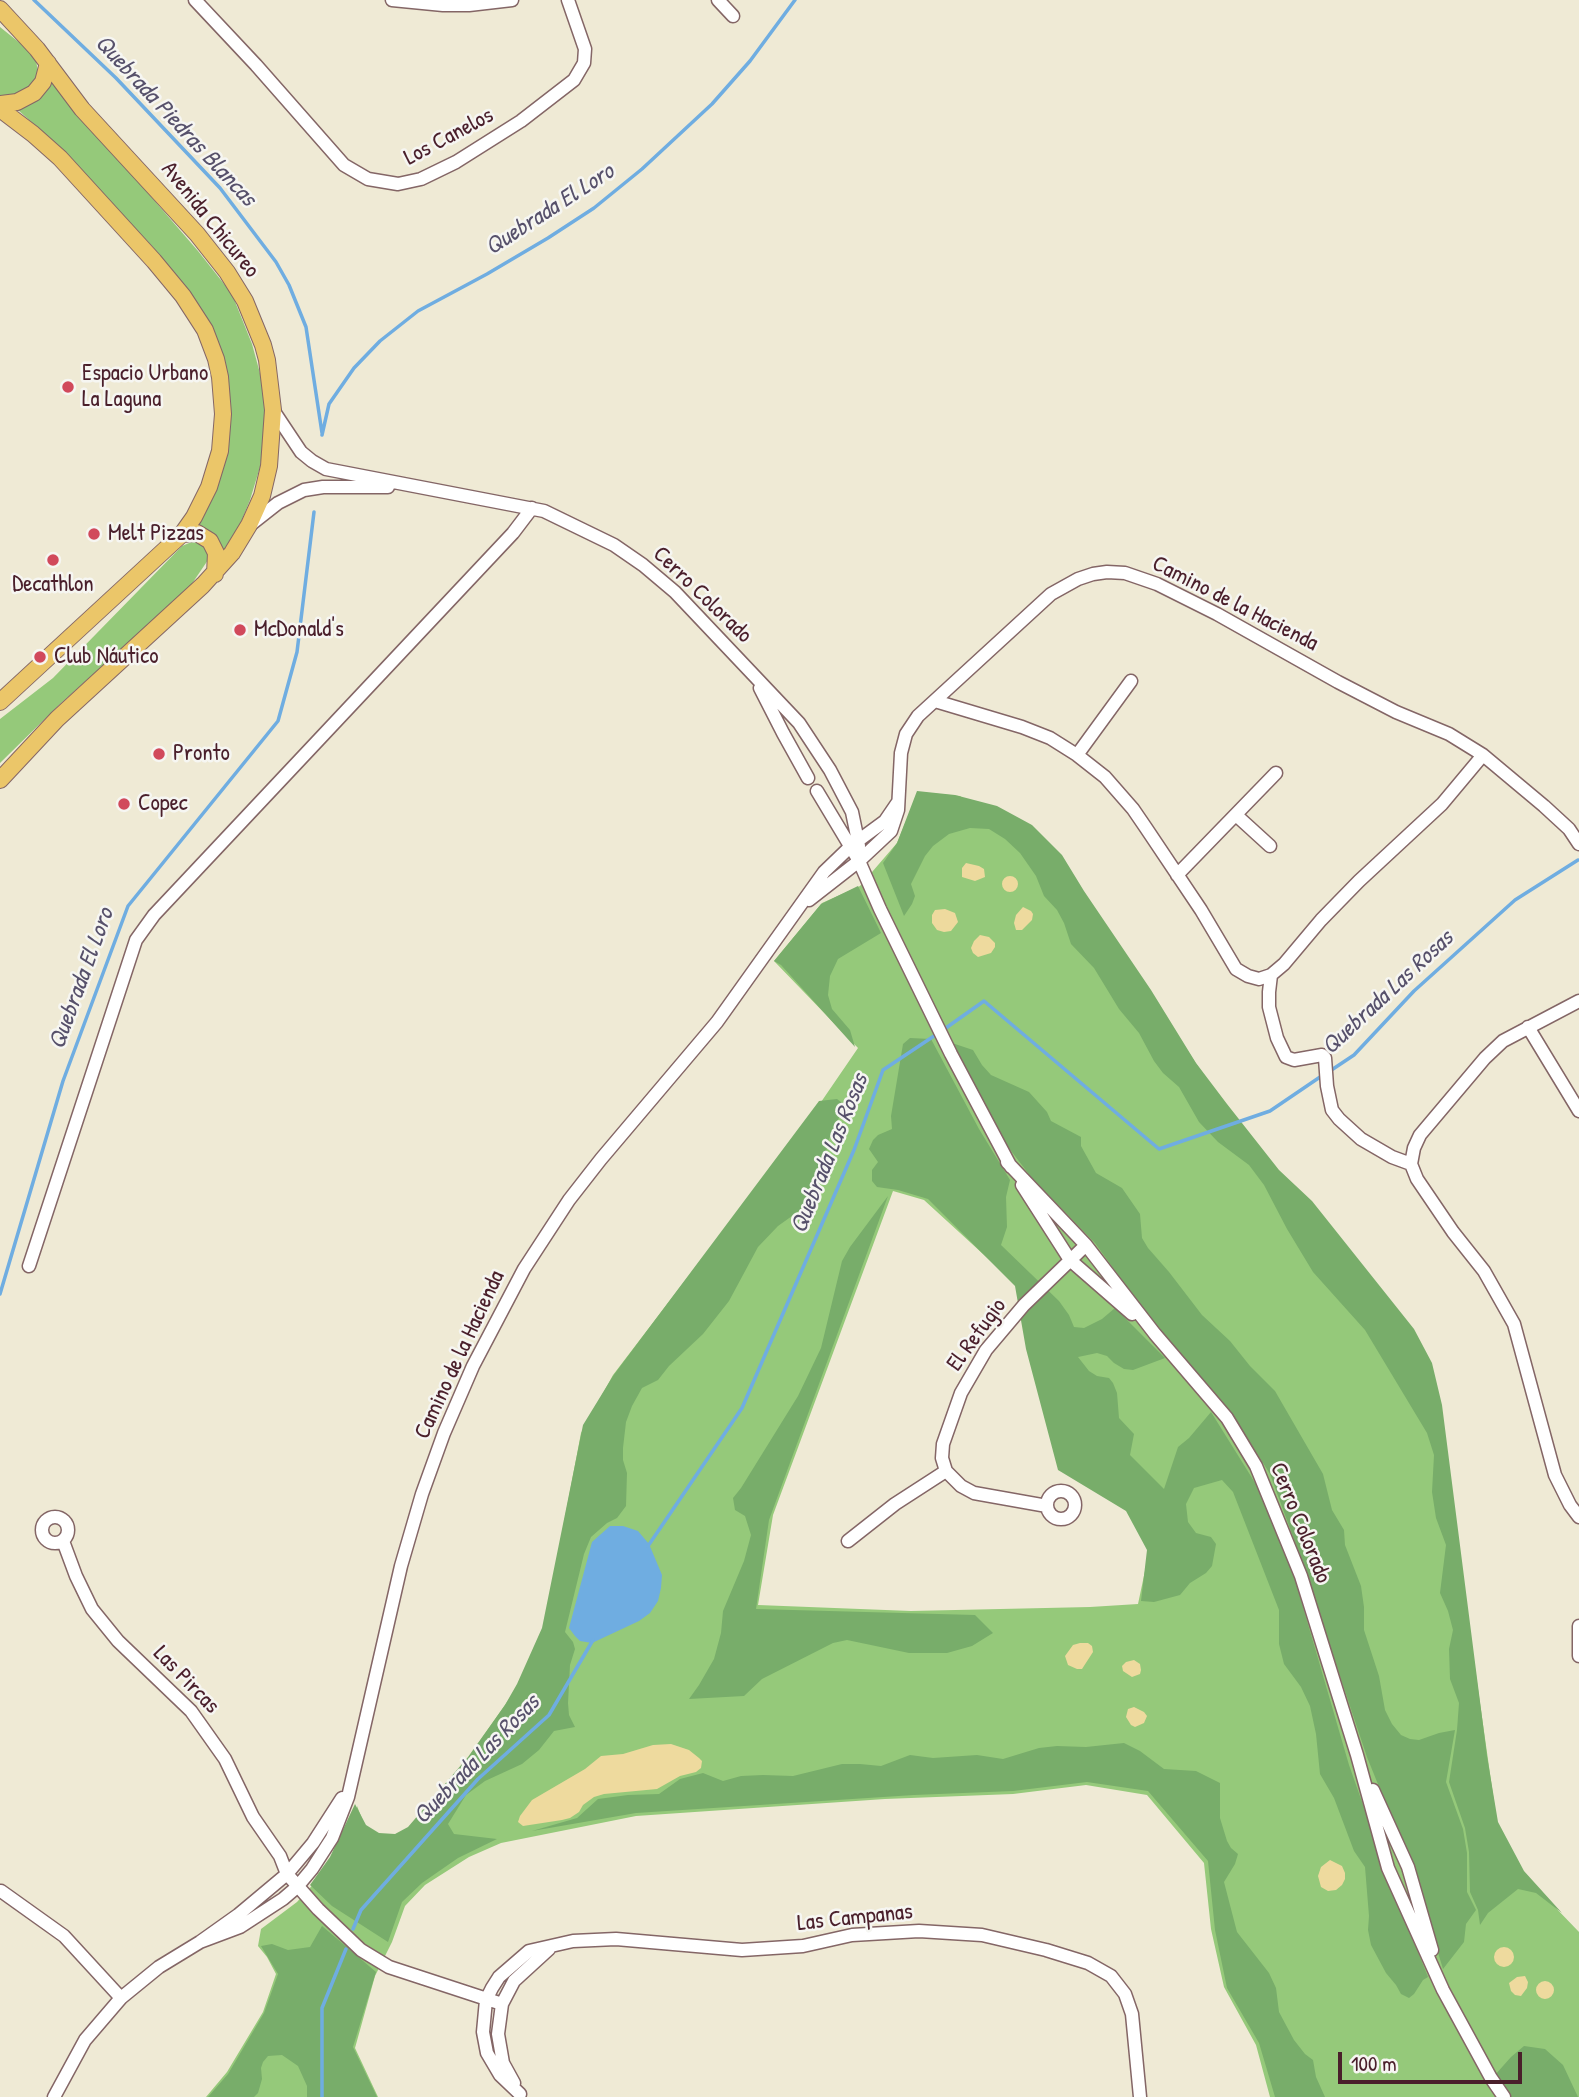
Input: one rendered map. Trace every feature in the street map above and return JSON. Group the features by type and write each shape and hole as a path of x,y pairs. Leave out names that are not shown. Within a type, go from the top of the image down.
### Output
{"main road":[{"name":"Avenida Chicureo","path":"0,9 48,63 82,109 213,252 237,287 252,315 263,345 273,410 273,430 262,496 250,526 233,553 215,574 66,710 0,779"},
{"path":"0,104 17,102 34,93 43,82 48,63"},
{"path":"0,109 45,144 95,194 169,278 205,330 220,377 223,414 220,451 209,487 182,534 0,702"},
{"path":"182,534 197,533 211,541 216,553 215,574"}],"street":[{"name":"Los Canelos","path":"195,0 344,165 368,179 398,184 421,179 456,162 521,121 574,80 584,63 585,49 568,0"},
{"path":"392,0 443,5 512,0"},
{"path":"718,0 733,16"},
{"name":"Cerro Colorado","path":"273,410 301,452 319,466 532,508 558,517 614,545 643,565 674,592 799,723 818,751 852,812 859,861 880,909 1007,1162 1070,1260 1155,1334"},
{"name":"Cerro Colorado","path":"250,526 285,498 310,489 416,487"},
{"path":"29,1266 136,940 154,915 513,533 532,508"},
{"name":"Camino de la Hacienda","path":"802,905 859,861 891,831 897,819 901,753 906,734 918,716 1051,594 1078,579 1107,572 1125,573 1157,584 1396,712 1449,734 1483,755 1569,829 1579,844"},
{"name":"Cerro Colorado","path":"756,678 808,778"},
{"path":"1077,755 1131,681"},
{"path":"934,701 1050,738 1105,777 1133,809 1236,968 1259,979 1271,975 1359,881 1442,804 1483,755"},
{"path":"801,765 818,751"},
{"path":"1177,875 1276,773"},
{"name":"Cerro Colorado","path":"817,792 855,843"},
{"name":"Camino de la Hacienda","path":"200,1942 222,1935 268,1911 297,1887 332,1838 344,1811 412,1525 444,1433 489,1333 524,1269 569,1200 717,1022 824,873 855,843 885,821 898,802"},
{"path":"1236,815 1270,846"},
{"path":"1271,975 1269,1007 1286,1057 1294,1060 1322,1055 1325,1058 1332,1110 1361,1139 1392,1157 1412,1164"},
{"path":"1579,1002 1503,1041 1485,1058 1420,1135 1414,1148 1412,1164 1417,1179 1484,1271 1514,1324 1555,1475 1579,1517"},
{"path":"1528,1027 1579,1111"},
{"name":"Cerro Colorado","path":"1007,1162 1086,1245 1155,1334 1227,1418 1256,1466 1301,1576 1357,1755 1388,1868 1443,1990 1504,2097"},
{"name":"El Refugio","path":"946,1471 942,1458 943,1444 961,1393 986,1350 1006,1325 1086,1245"},
{"path":"848,1541 895,1503 946,1471 961,1486 974,1493 1047,1506"},
{"name":"Las Pircas","path":"63,1541 92,1609 118,1641 191,1711 225,1759 253,1817 280,1856 287,1874 297,1887"},
{"path":"1579,1626 1579,1656"},
{"name":"Cerro Colorado","path":"1357,1755 1408,1867 1443,1990"},
{"name":"Camino de la Hacienda","path":"54,2097 85,2040 121,1998 170,1959 238,1915 287,1874 313,1843 351,1782"},
{"path":"1384,1854 1399,1848"},
{"path":"297,1887 361,1950 389,1967 502,2004"},
{"path":"0,1888 64,1936 121,1998"},
{"name":"Las Campanas","path":"486,2000 499,1977 529,1951 573,1941 616,1939 742,1950 803,1946 852,1935 919,1931 982,1935 1088,1963 1111,1976 1125,1994 1132,2014 1140,2097"},
{"path":"521,2096 503,2063 498,2034 502,2004 514,1981 555,1944"},
{"path":"486,2000 484,2032 487,2053 500,2075 521,2096"}],"green space":[{"path":"0,27 31,52 38,72 35,82 26,90 8,97 0,95"},
{"path":"51,81 232,294 252,344 264,388 264,441 260,467 250,500 241,522 222,553 213,535 198,525 230,425 228,385 220,346 196,304 152,246 55,143 18,110 38,100"},
{"path":"194,541 204,546 208,560 189,588 60,704 0,763 0,719 53,678 182,546"},
{"path":"917,791 955,795 997,806 1032,825 1062,855 1196,1063 1279,1170 1312,1201 1414,1329 1432,1363 1442,1405 1487,1756 1498,1822 1524,1871 1562,1913 1536,1893 1518,1889 1488,1913 1480,1925 1478,1910 1470,1892 1469,1852 1465,1828 1449,1782 1459,1703 1450,1679 1449,1649 1453,1630 1440,1593 1446,1545 1436,1518 1432,1492 1434,1455 1427,1433 1365,1330 1313,1272 1264,1185 1249,1165 1218,1142 1199,1122 1179,1087 1154,1061 1139,1033 1119,1009 1094,968 1071,944 1057,910 1044,896 1036,876 1020,853 989,829 970,828 949,834 925,856 911,884 915,896 904,916 883,863 897,843"},
{"path":"918,792 960,796 1083,891 1226,1105 1278,1172 1336,1235 1413,1330 1462,1576 1497,1823 1526,1877 1579,1932 1579,2097 1270,2097 1256,2045 1224,1987 1211,1929 1204,1863 1147,1795 1086,1785 1013,1794 885,1799 636,1816 501,1843 469,1857 425,1885 405,1906 392,1942 375,1976 355,2048 378,2097 206,2097 227,2072 263,2012 276,1974 258,1946 261,1929 297,1902 332,1864 357,1813 357,1806 365,1826 377,1835 395,1835 408,1829 466,1761 516,1689 543,1633 581,1433 613,1375 819,1105 858,1048 774,961 822,903 860,886 897,843","holes":["893,1191 924,1200 1018,1286 1149,1552 1138,1604 911,1611 758,1605 773,1515"]},
{"path":"858,886 881,933 838,959 830,976 828,995 832,1009 850,1030 855,1047 781,965 774,961 821,904"},
{"path":"910,1038 931,1039 979,1129 1010,1180 1006,1197 1007,1227 1001,1245 1059,1301 1074,1327 1084,1328 1102,1319 1115,1308 1165,1358 1133,1370 1124,1369 1107,1356 1097,1353 1078,1357 1089,1371 1109,1378 1113,1383 1117,1393 1119,1418 1134,1434 1130,1455 1164,1489 1178,1447 1211,1412 1257,1486 1289,1559 1349,1765 1392,1887 1428,1977 1409,1998 1401,1994 1371,1945 1365,1867 1354,1851 1334,1798 1320,1774 1310,1706 1301,1687 1284,1664 1279,1644 1279,1610 1233,1492 1222,1480 1194,1488 1186,1504 1188,1522 1196,1533 1211,1537 1216,1544 1212,1566 1190,1583 1180,1595 1154,1602 1141,1601 1147,1550 1126,1511 1058,1470 1026,1349 1015,1286 928,1199 877,1187 872,1181 872,1170 878,1162 869,1149 878,1135 892,1129 891,1116 903,1044"},
{"path":"949,1042 973,1050 991,1075 1029,1092 1047,1112 1051,1121 1081,1137 1081,1146 1096,1173 1122,1188 1140,1214 1142,1238 1148,1248 1202,1315 1230,1341 1275,1391 1323,1474 1332,1510 1344,1530 1345,1545 1361,1586 1364,1630 1379,1676 1385,1710 1392,1724 1401,1735 1419,1740 1455,1730 1446,1782 1463,1829 1467,1853 1467,1892 1476,1910 1466,1924 1464,1942 1443,1969 1413,1871 1367,1757 1270,1474 1241,1428 1158,1330 1095,1243 1031,1177 999,1135"},
{"path":"837,1099 845,1105 829,1139 814,1192 806,1206 778,1226 758,1247 729,1301 703,1334 658,1380 642,1388 632,1406 626,1422 623,1448 627,1473 626,1506 617,1518 591,1537 584,1554 565,1632 575,1649 570,1665 568,1703 569,1715 575,1727 554,1731 539,1750 522,1764 485,1781 466,1795 448,1824 454,1834 497,1839 458,1858 422,1883 402,1902 388,1942 332,1906 310,1885 330,1857 355,1804 366,1825 379,1833 395,1834 408,1827 468,1757 505,1705 542,1628 583,1425 613,1376 819,1101"},
{"path":"888,1196 769,1520 756,1609 975,1615 993,1633 972,1646 947,1653 909,1653 847,1640 833,1643 762,1679 744,1696 689,1699 714,1659 723,1611 744,1561 751,1535 745,1516 735,1510 733,1498 798,1396 821,1348 842,1261"},
{"path":"1124,1743 1164,1769 1196,1771 1220,1783 1220,1818 1227,1841 1238,1854 1224,1882 1237,1932 1269,1973 1276,1988 1279,2012 1294,2040 1313,2060 1316,2077 1325,2097 1275,2097 1259,2043 1227,1988 1215,1930 1208,1861 1148,1791 1087,1782 1013,1791 636,1813 532,1831 577,1818 598,1799 659,1794 680,1779 703,1773 723,1781 741,1776 793,1776 842,1764 881,1766 910,1755 933,1758 977,1755 1003,1759 1039,1748"},
{"path":"322,1926 376,1972 353,2047 377,2097 307,2097 307,2086 298,2066 282,2055 268,2056 263,2062 262,2079 254,2097 208,2097 228,2074 264,2013 278,1974 261,1946 272,1944 288,1950 310,1947"},
{"path":"1524,2046 1545,2049 1563,2065 1578,2097 1509,2097 1495,2075"}],"sand":[{"path":"966,863 984,869 985,877 975,881 962,877 962,868"},
{"path":"1007,876 1013,876 1018,884 1016,890 1007,892 1002,887 1002,881"},
{"path":"1023,907 1031,911 1032,920 1022,930 1016,930 1016,915"},
{"path":"945,909 955,913 958,922 951,931 944,932 937,930 932,923 932,915 935,910"},
{"path":"980,935 989,937 995,947 991,953 978,957 971,948"},
{"path":"1088,1643 1093,1652 1082,1669 1077,1669 1068,1665 1065,1656 1073,1645"},
{"path":"1134,1660 1140,1664 1141,1670 1140,1674 1132,1677 1123,1671 1122,1666"},
{"path":"1134,1707 1147,1716 1144,1723 1135,1727 1126,1717 1128,1709"},
{"path":"671,1744 689,1750 699,1758 702,1761 701,1768 657,1789 594,1797 570,1818 523,1826 518,1822 532,1800 585,1769 601,1756"},
{"path":"1330,1860 1342,1866 1345,1879 1336,1890 1328,1891 1321,1887 1318,1876 1321,1867"},
{"path":"1504,1947 1511,1950 1514,1957 1511,1964 1504,1967 1497,1964 1494,1957 1497,1950"},
{"path":"1525,1976 1527,1988 1521,1996 1515,1995 1509,1983 1517,1977"},
{"path":"1545,1981 1551,1984 1554,1990 1551,1996 1545,1999 1539,1996 1536,1990 1539,1984"}],"water":[{"path":"610,1526 623,1526 638,1531 649,1544 662,1575 658,1601 650,1613 639,1621 592,1643 580,1641 569,1628 592,1542"}],"waterway":[{"name":"Quebrada Piedras Blancas","path":"34,0 116,78 220,188 276,262 289,285 306,327 322,433"},
{"name":"Quebrada El Loro","path":"322,435 329,404 354,368 380,341 418,311 487,274 594,208 642,169 712,104 750,61 795,0"},
{"name":"Quebrada El Loro","path":"0,1294 63,1081 128,906 278,721 297,652 314,512"},
{"name":"Quebrada Las Rosas","path":"1330,1071 1354,1055 1414,991 1515,900 1578,860"},
{"name":"Quebrada Las Rosas","path":"943,1030 984,1001 1159,1149 1270,1111 1323,1075"},
{"name":"Quebrada Las Rosas","path":"648,1546 742,1408 854,1150 883,1070 937,1034"},
{"name":"Quebrada Las Rosas","path":"353,1929 361,1910 478,1779 549,1715 593,1640"},
{"name":"Quebrada Las Rosas","path":"322,2097 322,2008 346,1949"}],"place":[{"name":"Espacio Urbano La Laguna","path":"68,387"},
{"name":"Melt Pizzas","path":"94,534"},
{"name":"Decathlon","path":"53,560"},
{"name":"McDonald's","path":"240,630"},
{"name":"Club Náutico","path":"40,657"},
{"name":"Pronto","path":"159,754"},
{"name":"Copec","path":"124,804"}]}
